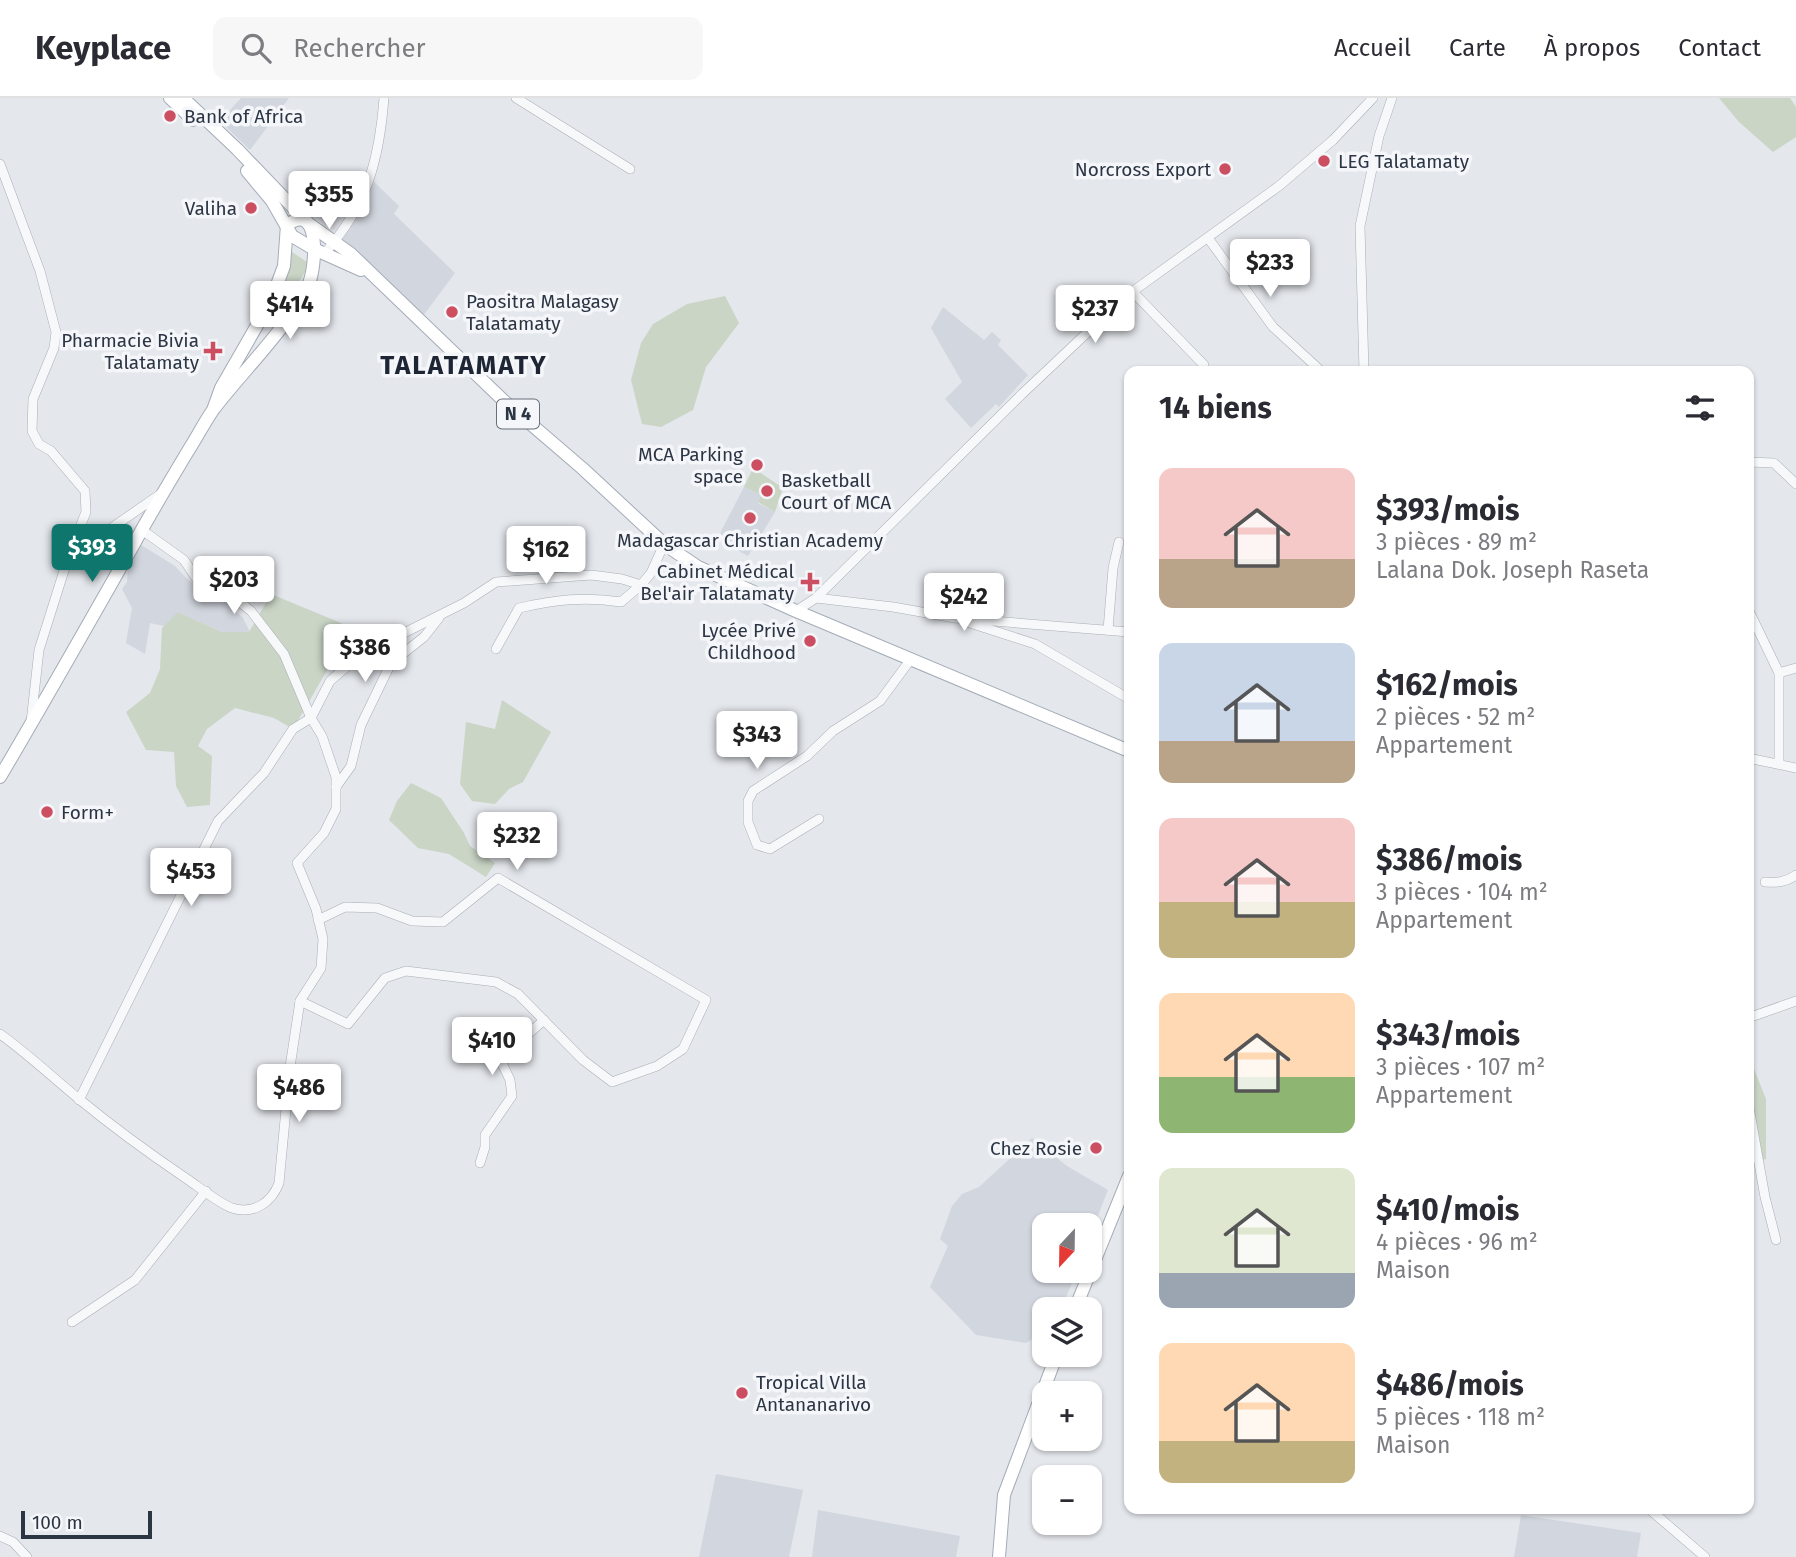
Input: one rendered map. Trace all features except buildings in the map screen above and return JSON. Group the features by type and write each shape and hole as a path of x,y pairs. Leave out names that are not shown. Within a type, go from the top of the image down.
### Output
{"main road":[{"name":"N 4","path":"170,98 254,180 272,201 292,236 377,278"},
{"name":"N 4","path":"183,98 237,149 309,224 377,278 503,401 582,468 664,544"},
{"path":"0,777 163,492 214,410 304,293 320,251 309,224 294,221 286,228 284,266 265,311 221,388 214,410"},
{"path":"265,311 285,319"},
{"path":"664,544 698,567 796,611 1124,749"},
{"path":"1080,1297 1124,1188"},
{"path":"999,1557 1004,1495 1052,1367"}],"street":[{"path":"320,251 335,242 351,221 370,179 384,98"},
{"path":"516,98 630,169"},
{"path":"796,611 816,598 1132,291 1279,186 1333,140 1373,98"},
{"path":"1364,366 1360,226 1379,136 1392,98"},
{"path":"0,164 40,271 56,332 54,348 33,399 32,431 38,444 51,451 85,491 86,512 68,558 39,650 30,726"},
{"path":"1208,238 1273,327 1316,366"},
{"path":"1132,291 1204,365"},
{"path":"1754,462 1774,463 1796,484"},
{"path":"68,558 163,492"},
{"path":"0,1034 79,1100 232,1208 249,1209 268,1202 275,1193 279,1183 290,1067 300,1001 321,968 323,939 298,863 324,833 335,808 336,777 322,736 311,718 284,654 251,611 231,595 196,578 184,560 142,530"},
{"path":"1108,630 1113,568 1119,542"},
{"path":"496,649 519,608 556,599 597,598 621,601 651,573 664,544"},
{"path":"79,1100 218,821 264,773 293,729 311,718 330,681 360,655 443,614 496,582 591,575 622,579 641,585"},
{"path":"816,598 955,618 1124,632"},
{"path":"335,788 351,766 361,725 391,663 424,636 443,614"},
{"path":"955,618 1035,645 1124,696"},
{"path":"1754,621 1779,673 1779,764"},
{"path":"819,819 770,849 757,845 748,822 748,801 753,791 807,756 833,731 880,701 911,659"},
{"path":"1779,673 1796,668"},
{"path":"1754,759 1796,768"},
{"path":"1765,882 1789,880 1796,875"},
{"path":"300,1001 348,1024 385,978 406,971 496,982 518,994 583,1060 612,1082 657,1066 683,1049 706,1000 498,878 443,922 412,921 377,908 345,907 318,920"},
{"path":"1754,1016 1796,1001"},
{"path":"480,1163 485,1147 485,1135 512,1096 510,1080 500,1059 544,1020"},
{"path":"1754,1136 1776,1240"},
{"path":"72,1322 135,1280 206,1191"},
{"path":"1655,1514 1705,1557"},
{"path":"0,1536 13,1542 27,1557"}],"shaded area":[{"path":"241,98 289,98 250,150 220,121"},
{"path":"371,179 399,206 394,214 455,273 420,320 335,242"},
{"path":"943,307 984,340 992,332 1001,340 998,345 1028,375 999,407 996,404 971,428 945,399 962,382 931,328"},
{"name":"Madagascar Christian Academy","path":"744,487 761,495 758,503 775,512 748,556 717,539"},
{"path":"138,543 175,566 187,579 227,603 243,618 250,632 222,632 178,612 169,627 150,623 145,654 126,643 132,608 122,589 127,582 128,568"},
{"path":"1032,1138 1067,1166 1108,1190 1099,1213 1032,1213 1032,1283 1072,1283 1066,1297 1032,1297 1032,1339 1026,1343 976,1335 930,1287 948,1246 940,1239 952,1206 962,1194 979,1187"},
{"path":"716,1474 803,1490 789,1557 699,1557"},
{"path":"818,1510 960,1536 956,1557 812,1557"},
{"path":"1521,1515 1641,1533 1637,1557 1514,1557"}],"green space":[{"path":"1719,98 1790,98 1796,107 1796,137 1773,152 1739,122"},
{"path":"289,250 310,264 280,312 268,306"},
{"path":"725,296 739,323 706,367 693,410 661,427 642,424 631,380 641,343 653,324 687,304"},
{"name":"Basketball Court of MCA","path":"753,468 783,488 775,512 758,502 761,495 744,487"},
{"path":"271,594 341,623 360,655 333,660 293,729 274,718 235,708 207,729 198,746 212,756 210,805 187,807 176,786 174,752 146,750 126,712 150,693 160,669 162,628 178,612 222,632 249,632"},
{"path":"502,700 551,732 523,782 509,789 495,804 472,801 460,784 466,722 495,729"},
{"path":"411,783 441,798 470,846 495,863 486,877 449,854 418,848 389,820 397,801"},
{"path":"1754,1069 1766,1099 1766,1159 1754,1162"}],"place":[{"name":"Bank of Africa","path":"170,116"},
{"name":"LEG Talatamaty","path":"1324,161"},
{"name":"Norcross Export","path":"1225,169"},
{"name":"Valiha","path":"251,208"},
{"name":"Paositra Malagasy Talatamaty","path":"452,312"},
{"name":"Pharmacie Bivia Talatamaty","path":"213,351"},
{"name":"MCA Parking space","path":"757,465"},
{"name":"Basketball Court of MCA","path":"767,491"},
{"name":"Madagascar Christian Academy","path":"750,518"},
{"name":"Cabinet Médical Bel'air Talatamaty","path":"810,582"},
{"name":"Lycée Privé Childhood","path":"810,641"},
{"name":"Form+","path":"47,812"},
{"name":"Chez Rosie","path":"1096,1148"},
{"name":"Tropical Villa Antananarivo","path":"742,1393"}],"district":[{"name":"TALATAMATY","path":"464,365"}]}
